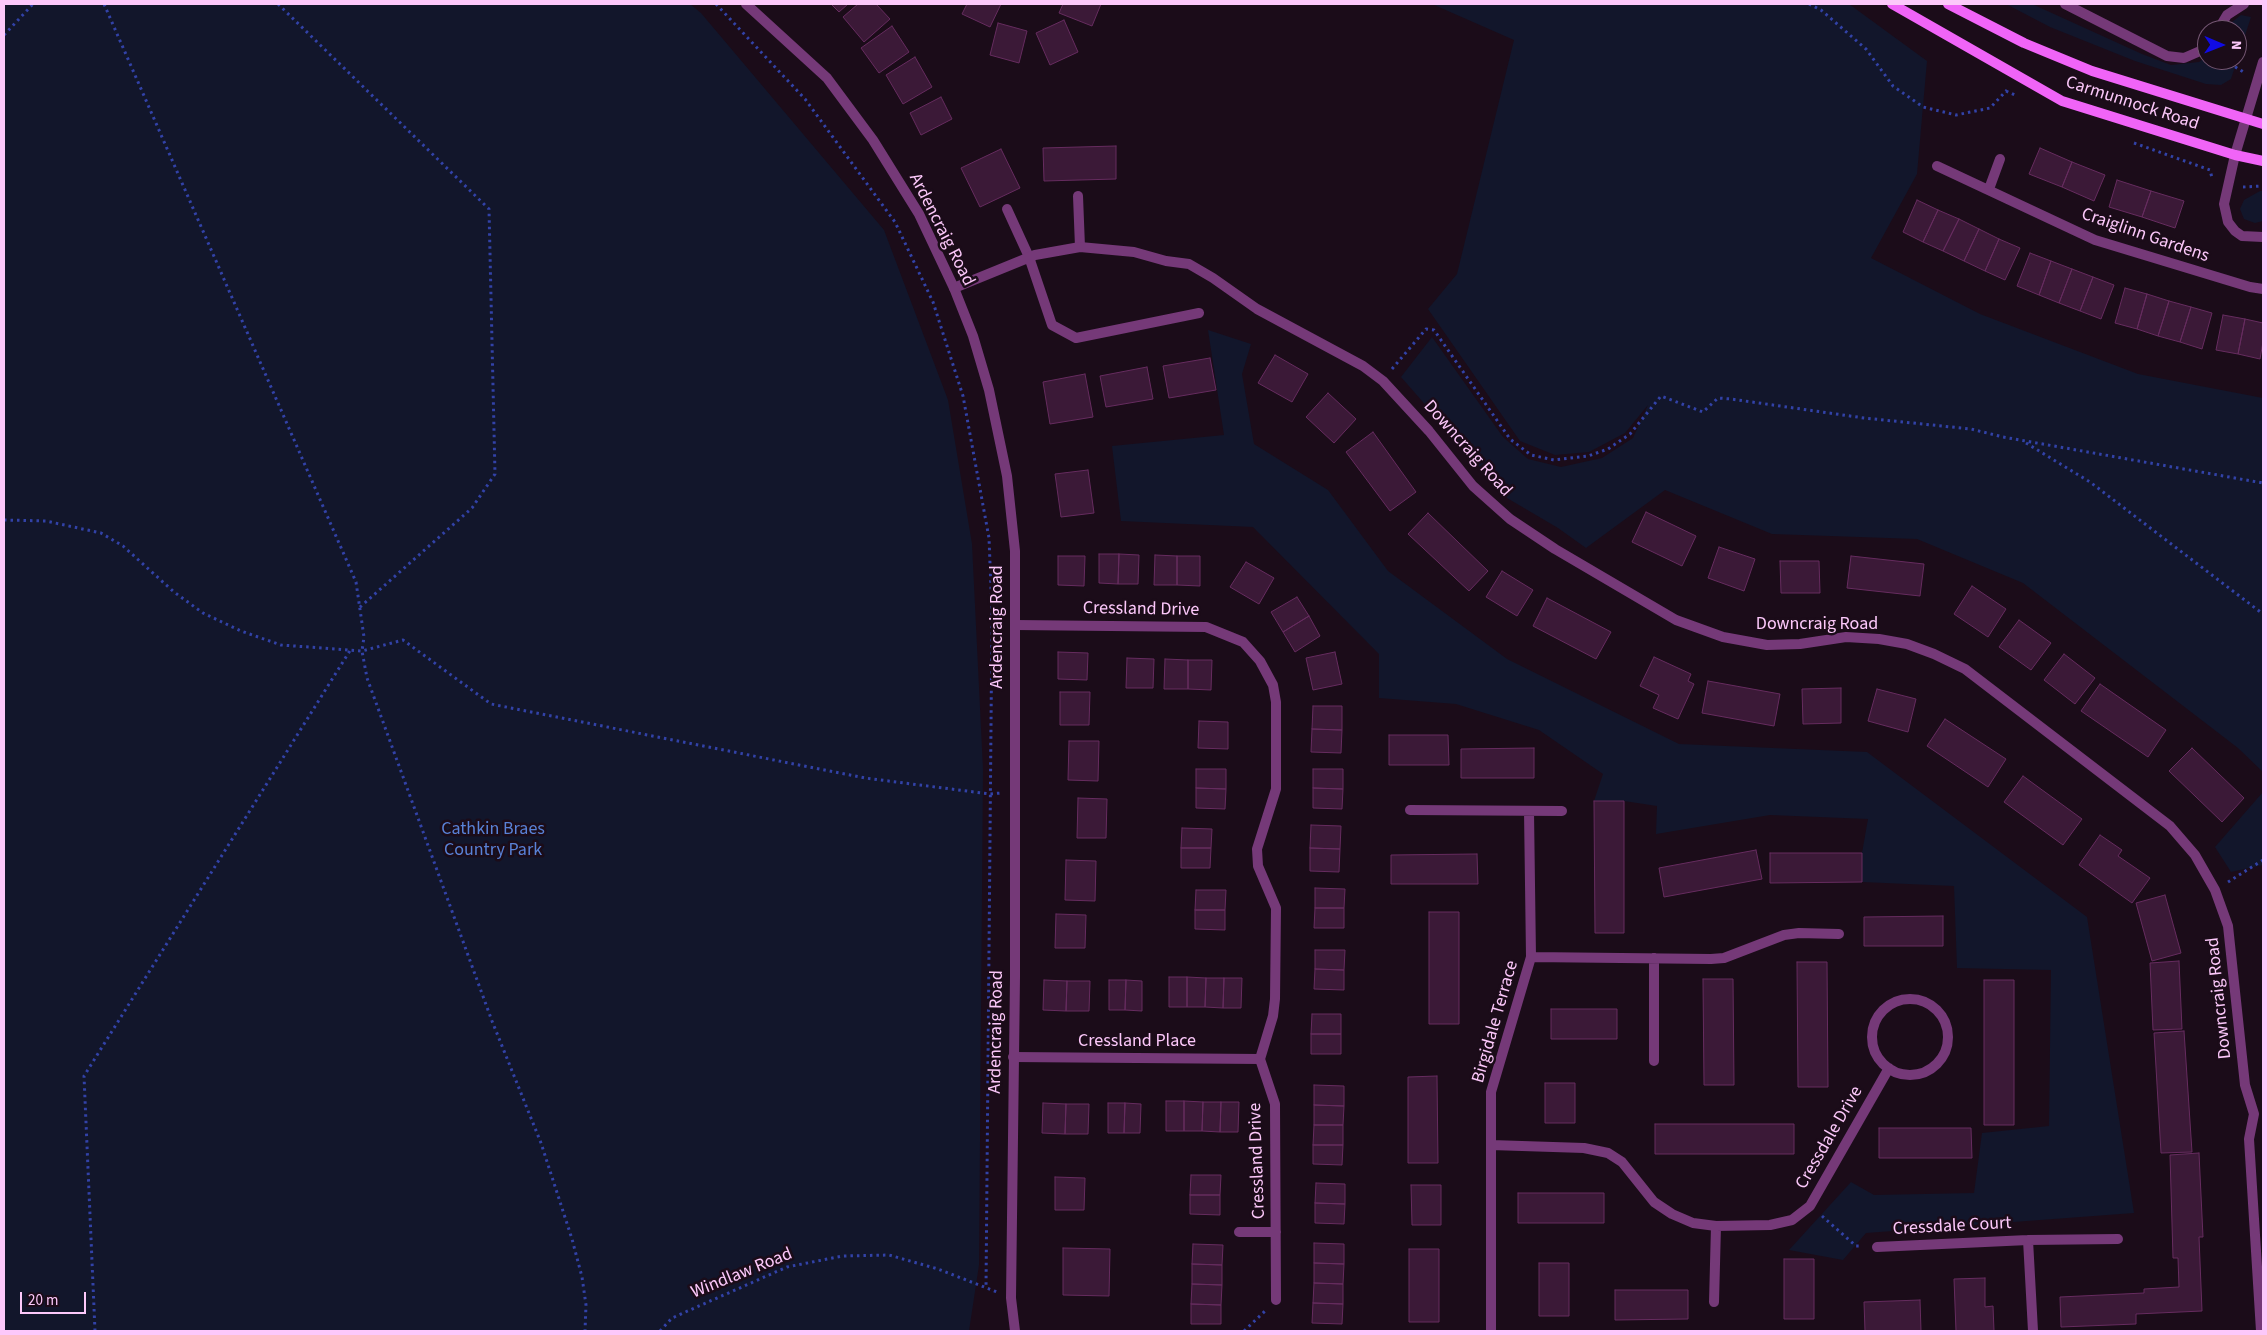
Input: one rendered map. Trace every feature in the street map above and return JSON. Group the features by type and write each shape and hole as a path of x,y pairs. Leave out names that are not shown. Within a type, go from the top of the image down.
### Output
{"main road":[{"name":"Carmunnock Road","path":"1892,4 2062,101 2235,155 2263,161"},
{"name":"Carmunnock Road","path":"1948,4 2024,44 2092,71 2263,124"}],"street":[{"name":"Ardencraig Road","path":"746,4 827,78 873,140 919,214 954,288 973,336 989,390 1007,476 1014,551 1015,625 1011,1298 1015,1331"},
{"path":"2065,4 2167,56 2184,58 2197,52"},
{"path":"2224,20 2227,15 2244,4"},
{"path":"2263,62 2235,155 2224,204 2228,222 2234,231 2242,236 2263,237"},
{"path":"1989,189 2000,159"},
{"name":"Craiglinn Gardens","path":"1938,166 2095,240 2250,287 2263,289"},
{"path":"1078,196 1080,246"},
{"path":"1006,209 1029,257 1052,324 1076,338 1199,313"},
{"name":"Downcraig Road","path":"954,288 1029,257 1080,246 1134,252 1166,262 1189,264 1213,278 1257,309 1363,366 1383,381 1429,431 1473,486 1510,519 1555,549 1676,620 1723,637 1767,645 1800,644 1846,638 1879,639 1916,647 1965,669 2170,826 2195,855 2215,890 2228,926 2236,983 2245,1085 2259,1114 2249,1139 2261,1331"},
{"name":"Cressland Drive","path":"1015,625 1206,627 1243,642 1260,661 1273,685 1276,702 1276,789 1257,849 1258,866 1276,908 1275,999 1273,1016 1260,1059 1275,1104 1276,1300"},
{"path":"1410,810 1562,811"},
{"name":"Birgidale Terrace","path":"1491,1331 1491,1092 1494,1076 1528,973 1531,957 1529,811"},
{"path":"1531,957 1724,958 1784,935 1800,933 1839,934"},
{"path":"1654,958 1654,1061"},
{"path":"1908,999 1921,1000 1932,1006 1946,1025 1948,1043 1943,1055 1928,1070 1915,1074 1901,1074 1889,1068 1875,1052 1872,1039 1876,1021 1883,1010 1895,1002 1908,999"},
{"name":"Cressland Place","path":"1013,1057 1260,1059"},
{"name":"Cressdale Drive","path":"1491,1145 1584,1148 1608,1153 1622,1162 1654,1202 1672,1214 1693,1222 1716,1226 1784,1222 1792,1220 1810,1206 1889,1068"},
{"path":"1714,1302 1716,1226"},
{"path":"1239,1232 1276,1232"},
{"name":"Cressdale Court","path":"1877,1247 2028,1240 2118,1239"},
{"name":"Cressdale Court","path":"2028,1240 2034,1331"}],"path":[{"path":"4,35 32,4"},
{"path":"104,4 356,582 364,637 362,651 367,678 492,1021 541,1143 572,1239 582,1277 586,1305 585,1331"},
{"path":"278,4 489,209 494,474 472,508 360,608"},
{"path":"716,4 805,99 895,222 933,302 963,396 989,538 992,614 990,794"},
{"path":"1809,4 1821,10 1866,49 1893,86 1923,106 1956,115 1990,108 2006,91 2015,74"},
{"path":"2240,70 2257,80"},
{"path":"2006,91 2025,99"},
{"path":"2126,139 2210,170 2213,181 2252,188 2263,186"},
{"path":"1383,381 1426,328 1434,330 1510,439 1531,455 1554,460 1588,456 1608,449 1630,434 1661,396 1703,412 1718,398 1864,418 1971,429 2023,441 2263,483"},
{"path":"2023,441 2090,482 2263,614"},
{"path":"4,520 46,521 101,533 123,546 174,592 204,613 241,631 281,645 362,651 403,640 490,704 865,778 990,794 1014,792"},
{"path":"95,1331 84,1076 351,649"},
{"name":"Windlaw Road","path":"660,1331 672,1318 787,1267 843,1256 889,1255 938,1270 986,1288 990,794"},
{"path":"2215,890 2263,860"},
{"path":"1810,1206 1856,1246 1877,1247"},
{"path":"1244,1331 1276,1300"}],"green space":[{"name":"Cathkin Braes Country Park","path":"4,4 690,4 701,13 884,230 948,400 972,544 983,769 979,1265 969,1331 4,1331"},
{"path":"1432,4 1849,4 1927,61 1917,174 1871,258 1980,314 2138,374 2263,398 2263,772 2238,748 2023,583 1917,539 1772,534 1665,490 1586,548 1558,528 1507,498 1401,377 1432,337 1503,437 1528,459 1561,467 1602,458 1633,438 1648,405 1625,433 1589,452 1555,455 1520,441 1428,309 1457,274 1514,40"},
{"path":"2006,4 2032,4 2142,54 2171,65 2197,62 2197,70 2234,70 2231,79 2221,85 2206,84 2135,61 2050,27"},
{"path":"2241,15 2251,17 2247,29 2247,20 2235,20"},
{"path":"2263,191 2263,221 2255,223 2244,219 2240,209 2244,200"},
{"path":"1208,330 1251,344 1242,374 1254,444 1328,490 1388,571 1507,659 1679,744 1867,752 2087,917 2134,1213 1866,1233 1843,1260 1789,1250 1851,1182 1874,1195 1974,1193 1982,1133 2049,1126 2051,970 1957,968 1954,886 1862,882 1862,853 1868,819 1770,815 1656,834 1657,806 1624,801 1594,801 1603,774 1539,730 1456,704 1379,698 1379,654 1253,527 1121,521 1112,446 1224,435"},
{"path":"2263,792 2263,865 2231,872 2215,847"}],"building":[{"path":"831,4 848,4 839,12"},
{"path":"858,4 876,4 890,19 864,42 843,17"},
{"path":"967,4 1001,4 990,27 962,14"},
{"path":"1063,4 1101,4 1092,26 1059,13"},
{"path":"1064,20 1078,52 1050,65 1036,33"},
{"path":"998,23 1027,31 1019,63 990,55"},
{"path":"892,26 909,52 879,73 861,48"},
{"path":"915,57 932,87 903,104 886,75"},
{"path":"941,97 952,119 921,135 910,113"},
{"path":"1116,146 1116,179 1044,181 1043,148"},
{"path":"2040,148 2072,162 2062,187 2029,174"},
{"path":"1001,149 1020,188 980,207 961,168"},
{"path":"2072,162 2105,175 2094,201 2062,187"},
{"path":"2117,180 2151,191 2142,217 2109,207"},
{"path":"2151,191 2184,201 2175,228 2142,217"},
{"path":"1917,200 1938,210 1923,242 1903,232"},
{"path":"1938,210 1959,219 1943,251 1923,242"},
{"path":"1959,219 1979,229 1964,261 1943,251"},
{"path":"1979,229 1999,239 1985,271 1964,261"},
{"path":"1999,239 2020,248 2005,280 1985,271"},
{"path":"2030,253 2051,261 2039,295 2017,286"},
{"path":"2051,261 2072,269 2059,303 2039,295"},
{"path":"2072,269 2093,277 2080,311 2059,303"},
{"path":"2093,277 2114,285 2101,319 2080,311"},
{"path":"2125,288 2147,294 2137,329 2115,323"},
{"path":"2147,294 2169,301 2158,336 2137,329"},
{"path":"2169,301 2191,307 2180,342 2158,336"},
{"path":"2191,307 2212,313 2202,349 2180,342"},
{"path":"2223,315 2245,319 2238,354 2216,350"},
{"path":"2245,319 2263,323 2263,342 2260,359 2238,354"},
{"path":"1275,355 1308,374 1292,402 1258,383"},
{"path":"1210,358 1216,390 1169,398 1163,366"},
{"path":"1147,367 1153,399 1106,407 1100,376"},
{"path":"1085,374 1093,417 1050,424 1043,382"},
{"path":"1328,393 1356,419 1334,443 1306,417"},
{"path":"1373,432 1416,492 1390,511 1346,452"},
{"path":"1088,470 1094,513 1061,517 1055,474"},
{"path":"1646,512 1696,536 1682,566 1632,542"},
{"path":"1428,513 1488,571 1469,591 1408,534"},
{"path":"1719,547 1755,559 1744,591 1708,578"},
{"path":"1099,554 1119,554 1118,584 1099,583"},
{"path":"1119,554 1139,555 1138,584 1118,584"},
{"path":"1155,555 1177,556 1177,585 1154,585"},
{"path":"1058,556 1085,556 1084,586 1058,585"},
{"path":"1177,556 1200,556 1200,586 1177,585"},
{"path":"1851,556 1924,564 1920,596 1847,588"},
{"path":"1780,561 1819,561 1820,593 1781,593"},
{"path":"1246,562 1274,578 1259,604 1230,587"},
{"path":"1502,571 1533,590 1517,616 1486,597"},
{"path":"1972,586 2006,609 1988,637 1954,614"},
{"path":"1297,597 1309,616 1283,632 1271,612"},
{"path":"1547,598 1611,632 1596,659 1533,626"},
{"path":"1309,616 1320,636 1295,652 1283,632"},
{"path":"2019,620 2051,643 2031,670 1999,647"},
{"path":"1058,652 1088,653 1087,680 1058,679"},
{"path":"1335,652 1342,684 1313,690 1306,658"},
{"path":"2064,654 2095,678 2075,704 2044,680"},
{"path":"1654,657 1691,674 1688,681 1694,684 1678,719 1653,708 1659,695 1640,686"},
{"path":"1127,658 1154,659 1153,688 1126,688"},
{"path":"1165,659 1188,660 1188,689 1164,689"},
{"path":"1188,660 1212,660 1211,690 1188,689"},
{"path":"1708,681 1780,694 1774,726 1702,713"},
{"path":"2100,684 2166,730 2148,757 2081,711"},
{"path":"1841,688 1841,723 1803,724 1802,689"},
{"path":"1877,689 1916,699 1908,732 1868,721"},
{"path":"1060,692 1090,692 1089,725 1060,725"},
{"path":"1313,706 1342,706 1342,730 1312,729"},
{"path":"1945,719 2006,759 1988,787 1927,746"},
{"path":"1199,721 1228,722 1228,749 1198,748"},
{"path":"1312,729 1342,730 1341,753 1311,752"},
{"path":"1389,735 1448,735 1449,765 1389,765"},
{"path":"1069,741 1099,741 1098,781 1068,780"},
{"path":"1534,748 1534,778 1461,778 1461,749"},
{"path":"2192,748 2244,798 2222,822 2169,771"},
{"path":"1196,769 1226,769 1226,789 1196,788"},
{"path":"1313,769 1343,769 1343,789 1313,788"},
{"path":"2023,776 2082,819 2063,845 2004,802"},
{"path":"1196,788 1226,789 1225,809 1196,808"},
{"path":"1313,788 1343,789 1342,809 1313,808"},
{"path":"1078,798 1107,799 1106,838 1077,838"},
{"path":"1594,801 1624,801 1624,933 1595,933"},
{"path":"1311,825 1341,826 1340,849 1310,848"},
{"path":"1182,828 1212,829 1211,848 1181,848"},
{"path":"2100,835 2122,850 2118,856 2150,878 2132,903 2079,865"},
{"path":"1181,848 1211,848 1210,868 1181,868"},
{"path":"1310,848 1340,849 1339,872 1310,871"},
{"path":"1756,850 1762,879 1664,897 1659,868"},
{"path":"1770,853 1862,853 1862,882 1770,883"},
{"path":"1477,854 1478,884 1391,884 1391,855"},
{"path":"1066,860 1096,861 1095,901 1065,900"},
{"path":"1315,888 1345,889 1344,908 1315,908"},
{"path":"1196,890 1226,890 1225,910 1195,910"},
{"path":"2165,895 2181,953 2152,961 2136,903"},
{"path":"1315,908 1344,908 1344,928 1314,928"},
{"path":"1195,910 1225,910 1225,930 1195,929"},
{"path":"1429,912 1459,912 1459,1024 1429,1024"},
{"path":"1056,914 1086,915 1085,948 1055,948"},
{"path":"1943,916 1943,946 1864,946 1864,917"},
{"path":"1315,950 1345,950 1344,970 1315,969"},
{"path":"2179,961 2182,1029 2153,1030 2150,963"},
{"path":"1797,962 1827,962 1828,1087 1798,1087"},
{"path":"1315,969 1344,970 1344,990 1314,989"},
{"path":"1169,977 1187,977 1187,1007 1169,1007"},
{"path":"1187,977 1206,978 1205,1007 1187,1007"},
{"path":"1206,978 1224,978 1223,1008 1205,1007"},
{"path":"1224,978 1242,978 1241,1008 1223,1008"},
{"path":"1703,979 1733,979 1734,1085 1704,1085"},
{"path":"1044,980 1067,981 1066,1011 1043,1010"},
{"path":"1109,980 1126,980 1125,1010 1109,1010"},
{"path":"1126,980 1142,981 1142,1011 1125,1010"},
{"path":"1984,980 2014,980 2014,1125 1984,1125"},
{"path":"1067,981 1090,981 1089,1011 1066,1011"},
{"path":"1551,1009 1617,1009 1617,1039 1551,1039"},
{"path":"1312,1014 1341,1014 1341,1034 1311,1034"},
{"path":"2184,1031 2192,1152 2161,1153 2154,1033"},
{"path":"1311,1034 1341,1034 1341,1054 1311,1054"},
{"path":"1437,1076 1438,1163 1408,1163 1408,1077"},
{"path":"1545,1083 1575,1083 1575,1123 1545,1123"},
{"path":"1314,1085 1344,1086 1344,1106 1314,1105"},
{"path":"1166,1101 1184,1101 1184,1131 1166,1131"},
{"path":"1184,1101 1203,1102 1202,1131 1184,1131"},
{"path":"1203,1102 1221,1102 1220,1132 1202,1131"},
{"path":"1221,1102 1239,1102 1238,1132 1220,1132"},
{"path":"1043,1103 1066,1104 1065,1134 1042,1133"},
{"path":"1108,1103 1125,1103 1124,1133 1108,1133"},
{"path":"1125,1103 1141,1104 1140,1133 1124,1133"},
{"path":"1066,1104 1089,1104 1088,1134 1065,1134"},
{"path":"1314,1105 1344,1106 1343,1125 1314,1125"},
{"path":"1655,1124 1794,1124 1794,1154 1655,1154"},
{"path":"1314,1125 1343,1125 1343,1145 1313,1145"},
{"path":"1879,1128 1971,1128 1972,1158 1879,1158"},
{"path":"1313,1145 1343,1145 1342,1165 1313,1164"},
{"path":"2199,1153 2203,1237 2199,1237 2202,1311 2136,1314 2136,1324 2061,1327 2060,1297 2144,1293 2144,1289 2179,1287 2178,1258 2173,1258 2170,1155"},
{"path":"1191,1175 1221,1175 1220,1195 1190,1195"},
{"path":"1055,1177 1085,1178 1084,1210 1055,1210"},
{"path":"1316,1183 1345,1184 1345,1204 1315,1203"},
{"path":"1411,1185 1441,1185 1441,1225 1412,1225"},
{"path":"1518,1193 1604,1193 1604,1223 1518,1223"},
{"path":"1190,1195 1220,1195 1220,1215 1190,1214"},
{"path":"1315,1203 1345,1204 1344,1224 1315,1223"},
{"path":"1314,1243 1344,1244 1344,1264 1314,1263"},
{"path":"1193,1244 1223,1245 1222,1265 1192,1264"},
{"path":"1063,1248 1110,1249 1109,1296 1063,1295"},
{"path":"1409,1249 1439,1249 1439,1322 1409,1322"},
{"path":"1784,1259 1814,1259 1814,1319 1784,1319"},
{"path":"1314,1263 1344,1264 1343,1284 1314,1283"},
{"path":"1539,1263 1569,1263 1569,1316 1539,1316"},
{"path":"1192,1264 1222,1265 1222,1285 1192,1284"},
{"path":"1985,1278 1985,1307 1993,1306 1994,1331 1956,1331 1954,1279"},
{"path":"1314,1283 1343,1284 1343,1304 1313,1303"},
{"path":"1192,1284 1222,1285 1221,1305 1191,1304"},
{"path":"1615,1290 1688,1290 1688,1319 1615,1320"},
{"path":"1920,1300 1921,1331 1865,1331 1864,1302"},
{"path":"1313,1303 1343,1304 1342,1324 1312,1323"},
{"path":"1191,1304 1221,1305 1221,1324 1191,1324"}]}
